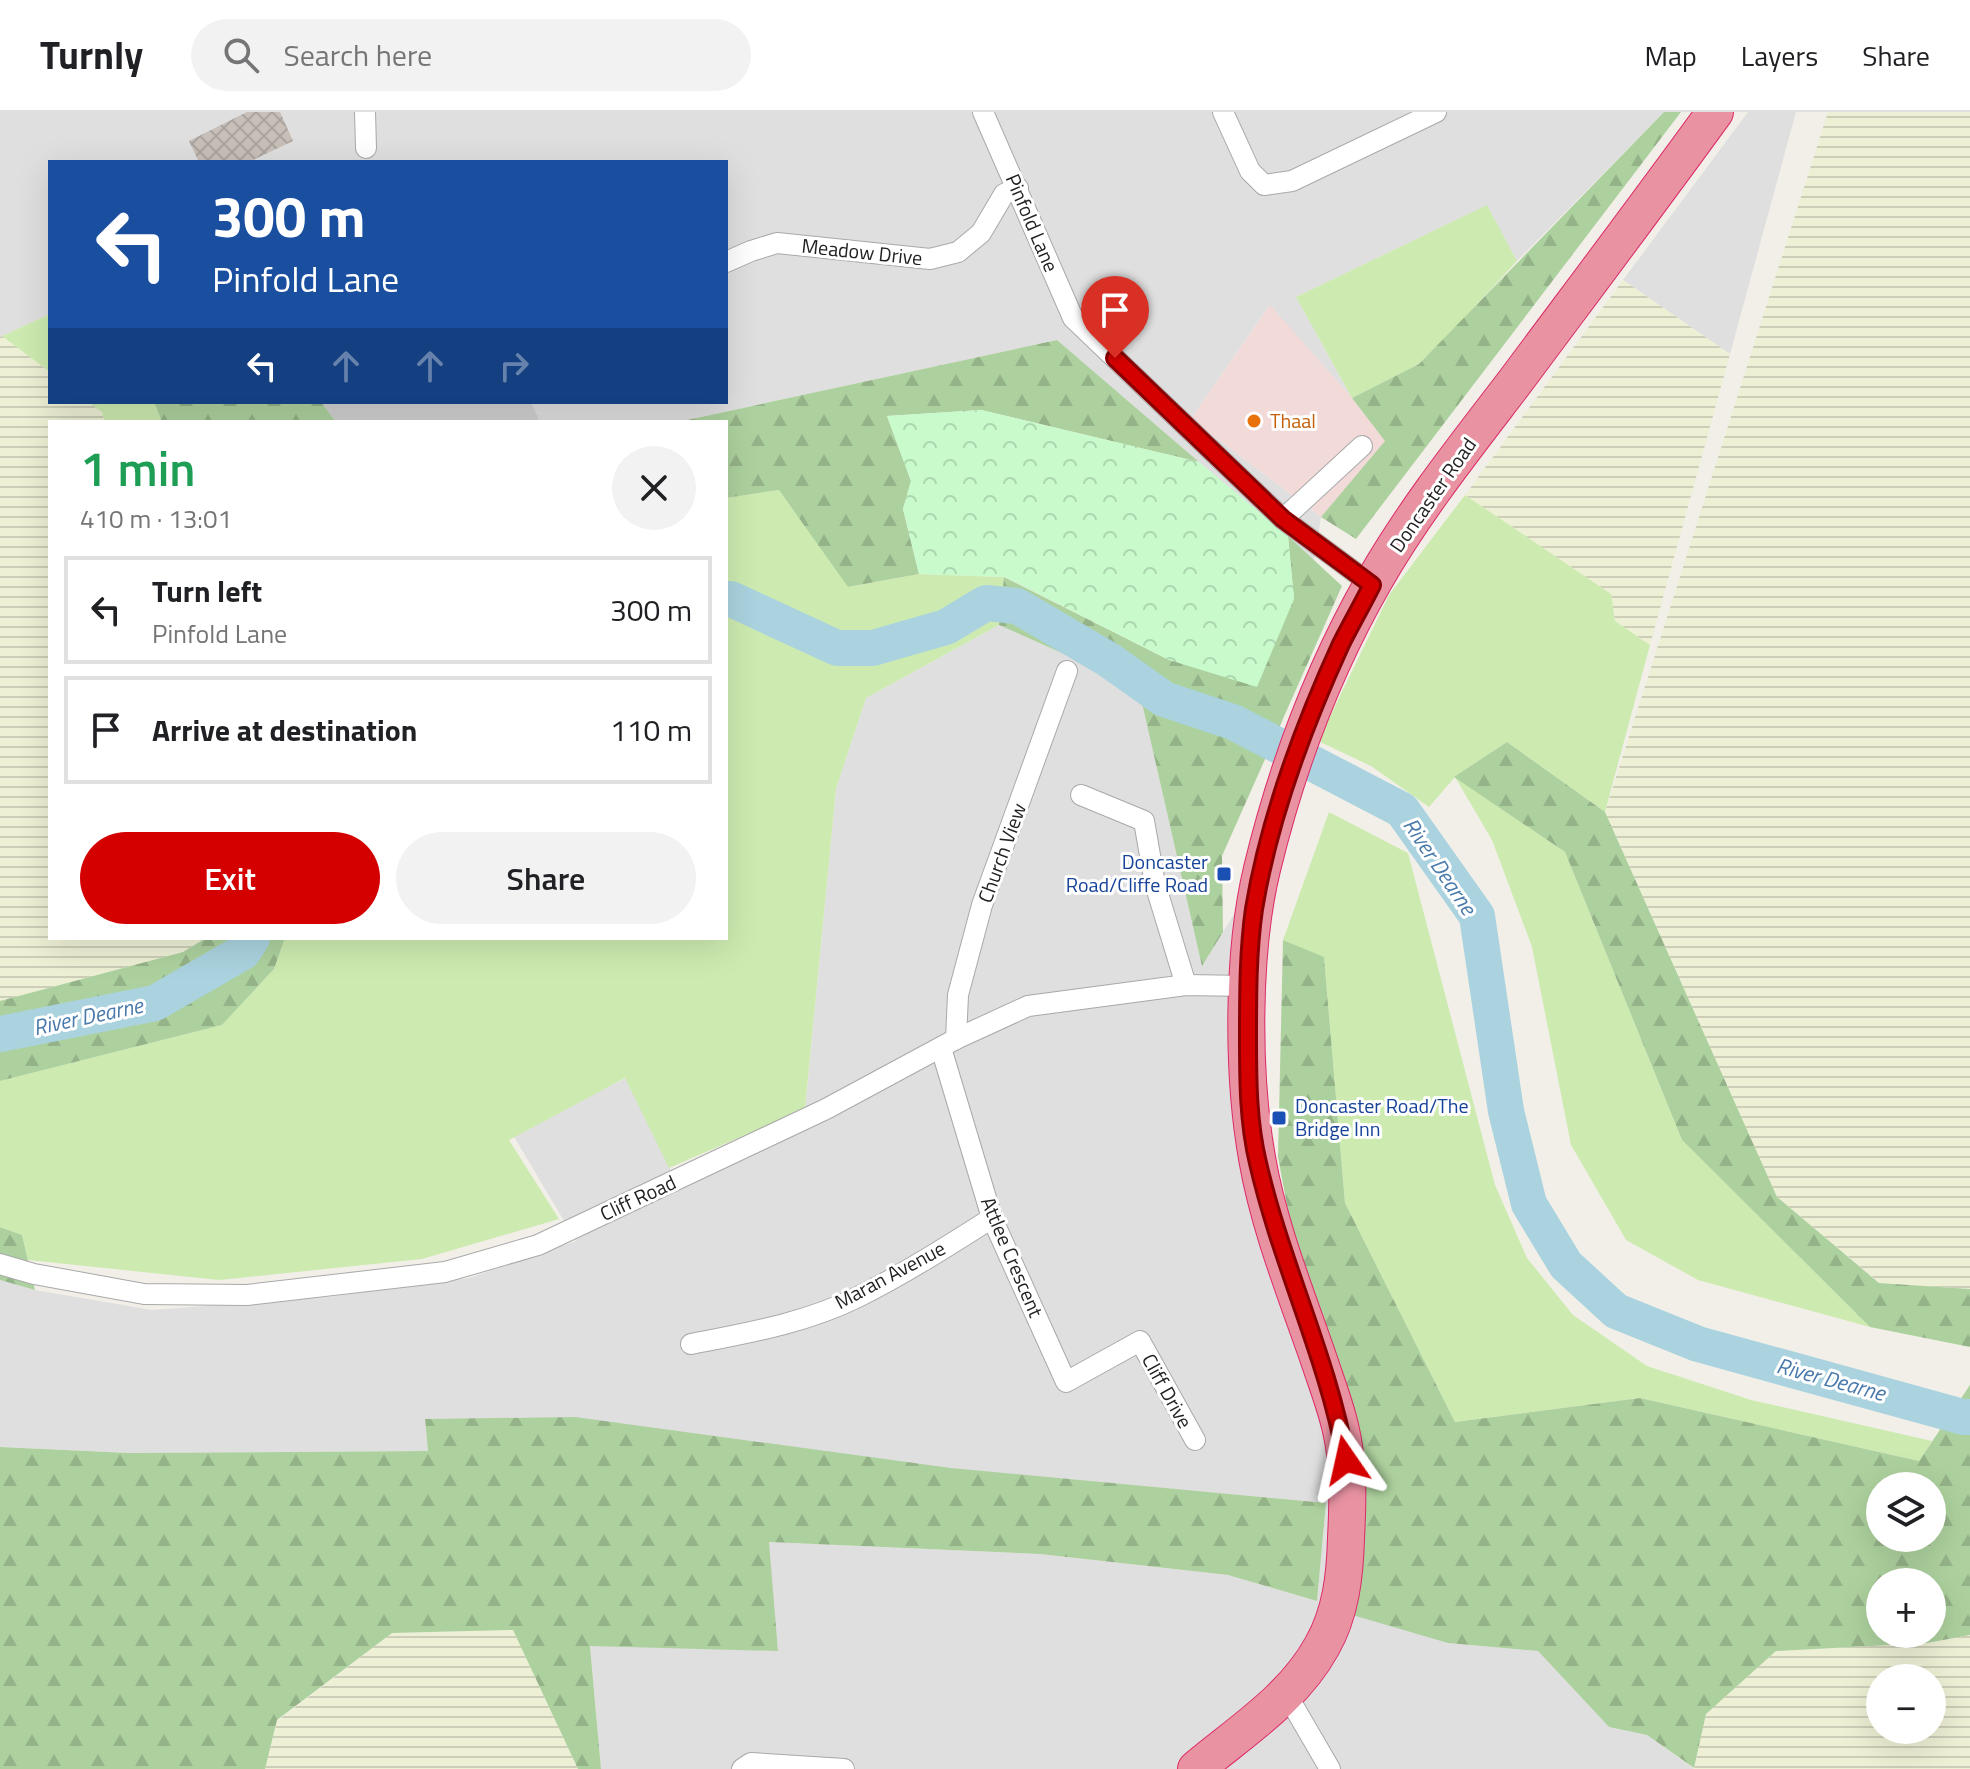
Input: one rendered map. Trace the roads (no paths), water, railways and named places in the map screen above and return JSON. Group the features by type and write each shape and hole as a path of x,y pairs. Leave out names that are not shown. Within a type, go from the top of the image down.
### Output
{"highway":[{"name":"Doncaster Road","path":"1196,1769 1287,1695 1309,1669 1338,1609 1344,1577 1346,1460 1340,1423 1271,1214 1257,1160 1248,1095 1248,986 1254,912 1262,869 1284,791 1307,724 1342,643 1372,585 1416,514 1715,112"}],"street":[{"path":"365,112 366,148"},
{"name":"Pinfold Lane","path":"983,112 1073,318 1283,519 1372,585"},
{"path":"1223,112 1250,171 1264,185 1292,181 1436,112"},
{"name":"Meadow Drive","path":"728,261 777,243 930,259 958,252 981,233 1004,194 1018,188"},
{"path":"1283,519 1362,446"},
{"name":"Church View","path":"948,1044 982,905 1067,671"},
{"path":"1081,795 1144,821 1155,884 1186,985"},
{"name":"Cliff Road","path":"0,1264 34,1274 144,1294 247,1295 445,1272 538,1245 826,1109 948,1044 1028,1006 1186,985 1248,986"},
{"name":"Attlee Crescent","path":"948,1044 992,1218 1066,1382 1140,1341"},
{"name":"Maran Avenue","path":"691,1344 781,1325 856,1298 992,1218"},
{"name":"Cliff Drive","path":"1140,1341 1195,1440"},
{"path":"1287,1695 1330,1769"},
{"path":"742,1769 751,1763 761,1763 844,1769"}],"waterway":[{"name":"River Dearne","path":"728,599 837,648 873,648 946,627 986,603 1017,606 1109,660 1164,699 1233,722 1402,810 1477,916 1506,1111 1529,1204 1566,1265 1616,1311 1698,1344 1970,1417"},
{"name":"River Dearne","path":"0,1034 155,1003 243,952 251,940"}],"place":[{"name":"Thaal","path":"1254,421"},
{"name":"Doncaster Road/Cliffe Road","path":"1224,874"},
{"name":"Doncaster Road/The Bridge Inn","path":"1279,1118"}]}
